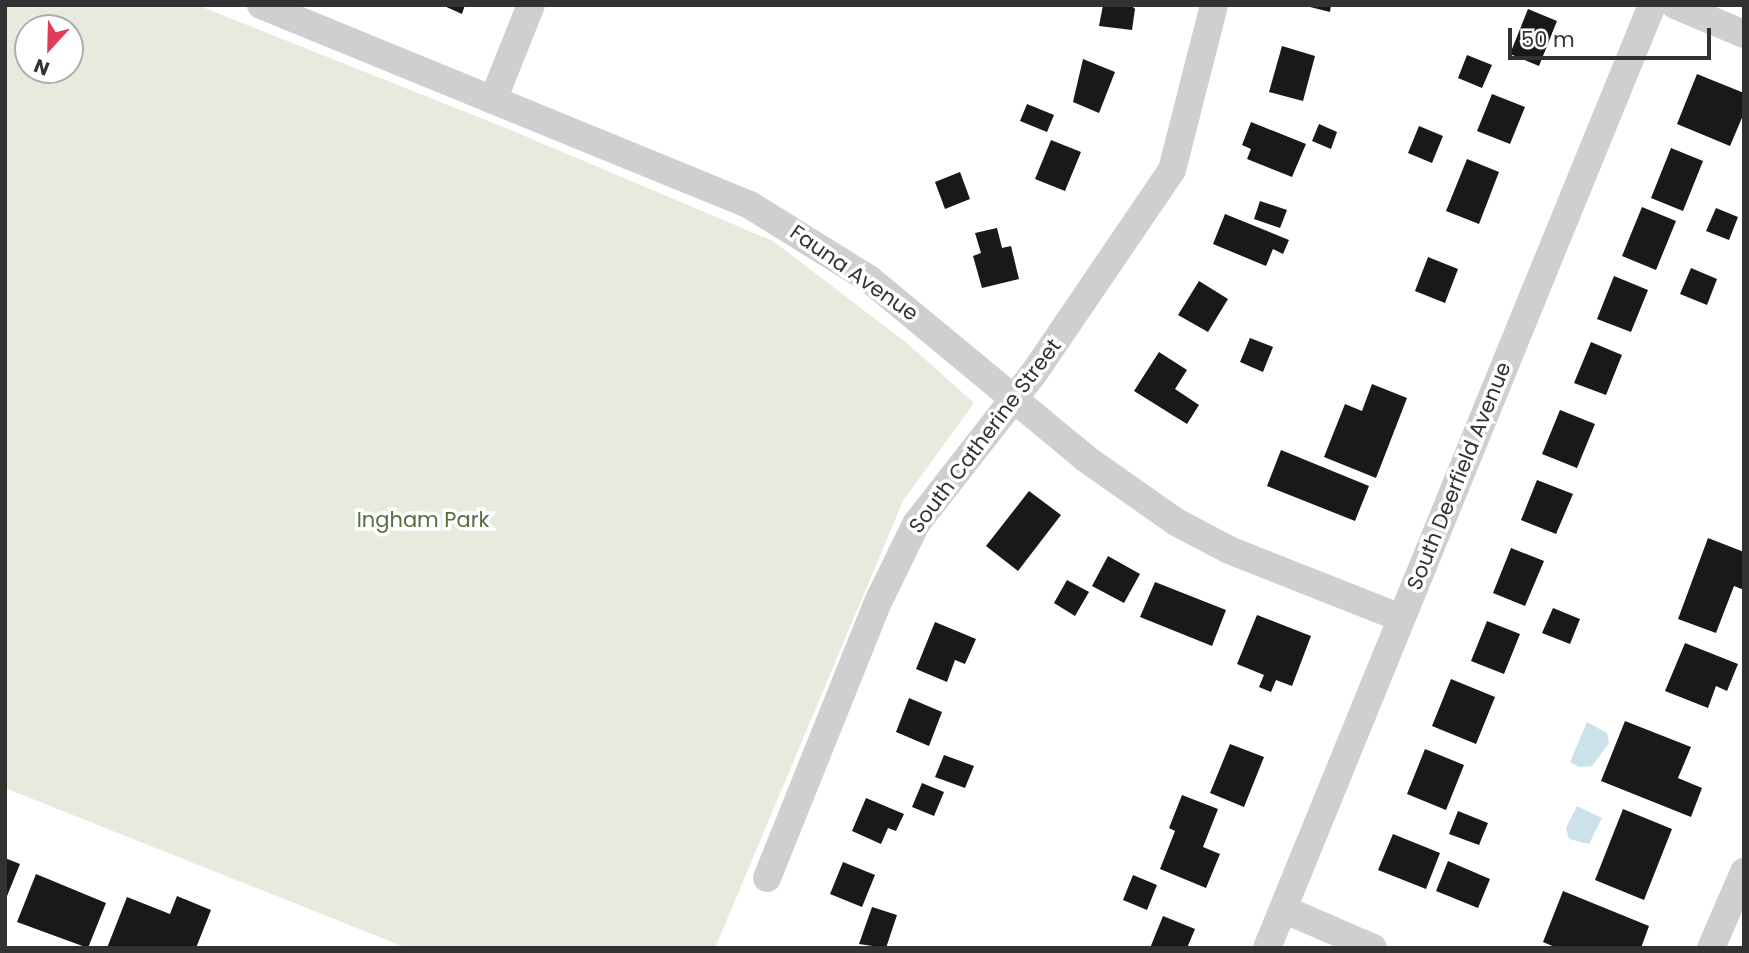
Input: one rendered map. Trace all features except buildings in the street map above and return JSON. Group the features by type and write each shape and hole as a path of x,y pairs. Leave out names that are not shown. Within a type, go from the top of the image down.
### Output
{"street":[{"name":"Fauna Avenue","path":"261,5 750,205 809,238 869,279 1085,458 1175,522 1229,550 1401,618"},
{"path":"493,100 531,5"},
{"name":"South Catherine Street","path":"767,877 879,600 916,524 1013,396 1034,373 1172,170 1214,5"},
{"name":"South Deerfield Avenue","path":"1267,948 1652,5"},
{"path":"1675,5 1744,34"},
{"path":"1711,948 1744,872"},
{"path":"1283,909 1373,948"}],"green space":[{"name":"Ingham Park","path":"5,5 197,5 513,131 773,241 908,344 974,403 903,501 715,948 407,948 5,788"}],"water":[{"path":"1587,722 1607,733 1609,743 1592,766 1579,767 1570,762"},
{"path":"1577,806 1602,818 1589,844 1569,839 1566,828"}]}
